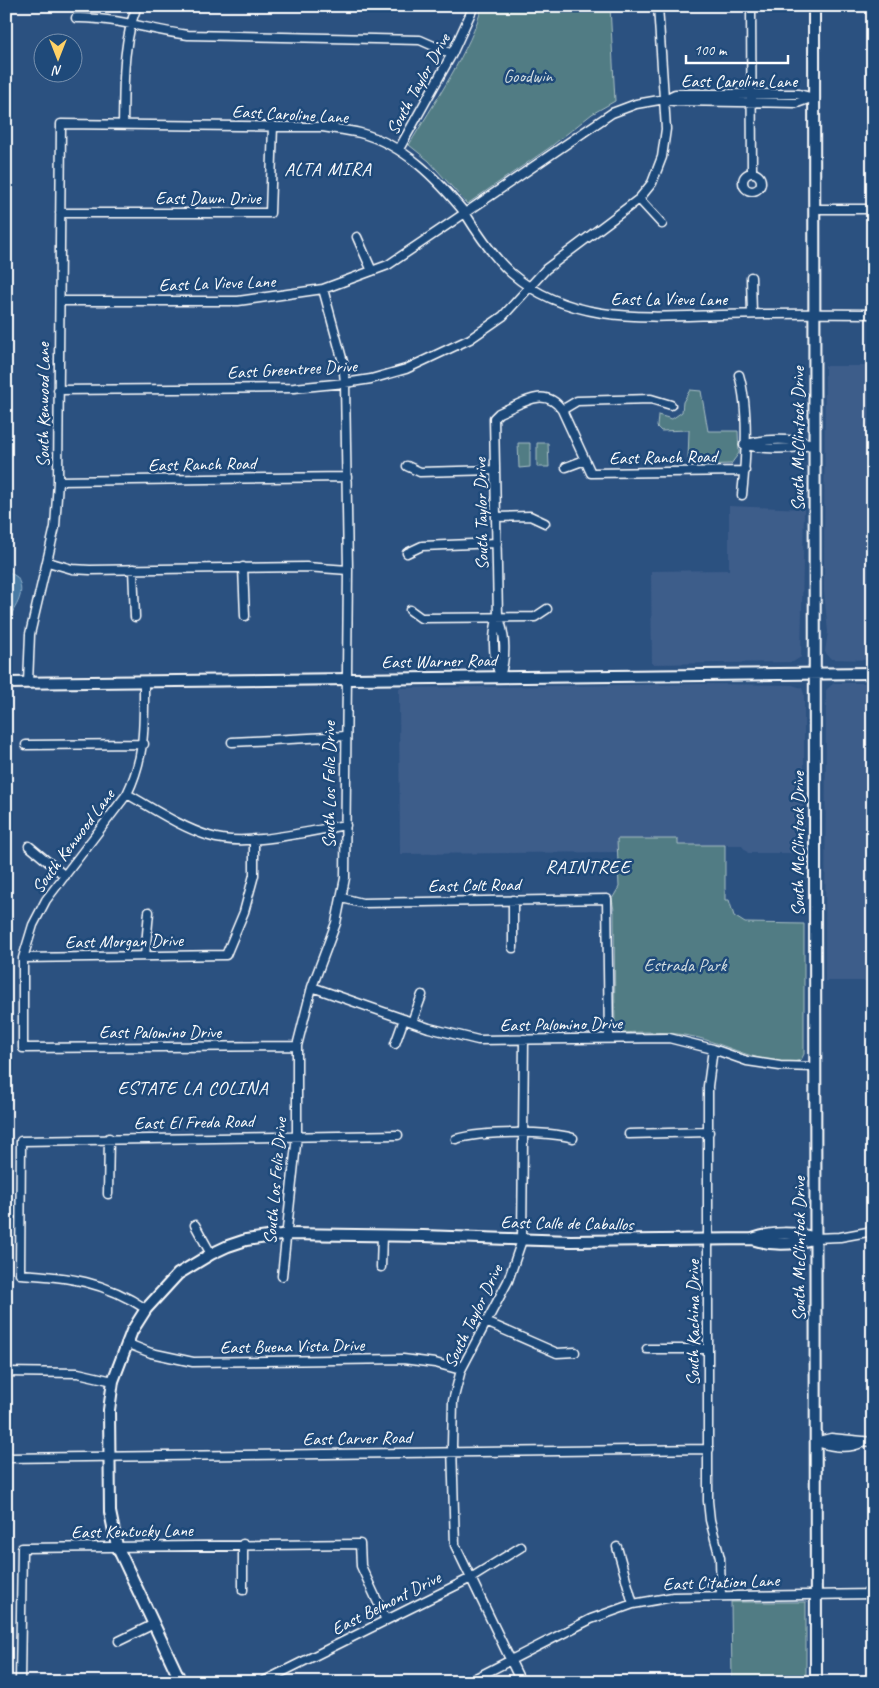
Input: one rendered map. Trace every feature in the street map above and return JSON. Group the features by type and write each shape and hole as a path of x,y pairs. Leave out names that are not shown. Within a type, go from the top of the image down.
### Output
{"main road":[{"name":"South McClintock Drive","path":"814,6 816,1682"},
{"name":"East Warner Road","path":"6,683 814,672 873,673"},
{"name":"East Calle de Caballos","path":"109,1458 109,1410 113,1381 126,1343 146,1309 178,1274 211,1254 246,1240 288,1234 595,1242 752,1239 767,1244 799,1244 815,1238"},
{"path":"109,1458 110,1512 117,1546 152,1625 181,1682"}],"street":[{"path":"124,124 125,60 130,25 137,6"},
{"name":"South Taylor Drive","path":"399,149 452,54 474,6"},
{"path":"530,287 546,269 639,199 652,183 662,157 666,129 658,6"},
{"path":"751,6 752,172"},
{"path":"76,18 98,18 188,35 420,40 452,54"},
{"name":"East Caroline Lane","path":"61,124 322,126 361,133 399,149 420,165 465,213 612,113 636,104 664,99 674,94 751,98 799,94 814,98"},
{"name":"South Kenwood Lane","path":"28,683 30,634 55,527 58,481 61,124"},
{"name":"East Dawn Drive","path":"60,213 270,213 273,126"},
{"path":"639,199 662,224"},
{"path":"815,209 873,209"},
{"name":"East La Vieve Lane","path":"60,301 238,301 323,289 388,265 465,213 478,235 497,258 511,273 530,287 572,306 604,315 630,317 873,314"},
{"path":"357,237 372,271"},
{"path":"751,277 752,314"},
{"name":"East Greentree Drive","path":"58,390 294,388 371,379 406,369 470,339 503,316 530,287"},
{"name":"South Los Feliz Drive","path":"282,1276 288,1234 297,1135 297,1046 312,987 333,931 342,898 346,825 348,570 345,383 343,362 323,289"},
{"path":"739,375 743,389 744,471 742,494"},
{"name":"South Taylor Drive","path":"500,676 495,662 494,629 498,616 494,418 499,413 541,396 552,399 562,410"},
{"path":"562,410 577,401 651,399 671,405"},
{"name":"East Ranch Road","path":"562,410 591,474 744,471"},
{"path":"744,445 760,448 798,448 814,444"},
{"path":"566,468 585,460"},
{"path":"407,466 420,472 495,470"},
{"name":"East Ranch Road","path":"58,481 347,477"},
{"path":"496,516 530,516 545,523"},
{"path":"407,553 422,546 497,544"},
{"path":"48,562 72,568 306,567 348,570"},
{"path":"243,567 245,616"},
{"path":"133,569 135,617"},
{"path":"410,610 421,618 535,617 547,609"},
{"name":"South Kenwood Lane","path":"23,1048 23,958 33,925 46,900 127,794 135,778 144,744 144,681"},
{"path":"232,742 346,736"},
{"path":"26,745 144,744"},
{"path":"127,794 186,827 210,837 231,841 346,825"},
{"name":"East Morgan Drive","path":"23,958 226,955 244,912 254,875 254,839"},
{"path":"29,846 66,876"},
{"name":"East Colt Road","path":"342,898 362,902 607,899 609,1038"},
{"path":"513,900 513,948"},
{"path":"144,956 150,912"},
{"name":"East Palomino Drive","path":"312,987 412,1022 456,1036 478,1040 669,1038 713,1049 747,1061 780,1066 814,1067"},
{"path":"412,1022 422,994"},
{"path":"395,1044 404,1019"},
{"name":"South Taylor Drive","path":"521,1682 455,1545 452,1524 452,1401 461,1370 508,1281 522,1240 524,1039"},
{"name":"East Palomino Drive","path":"23,1048 297,1046"},
{"name":"South Kachina Drive","path":"713,1049 708,1086 708,1500 710,1520 720,1558 721,1596"},
{"path":"630,1134 709,1132"},
{"path":"456,1139 472,1134 558,1134 573,1138"},
{"name":"East El Freda Road","path":"146,1309 126,1296 98,1284 64,1276 20,1274 21,1141 297,1135 398,1135"},
{"path":"108,1194 109,1138"},
{"path":"195,1225 211,1254"},
{"path":"815,1238 840,1237 873,1231"},
{"path":"381,1267 382,1235"},
{"path":"486,1322 557,1354 575,1352"},
{"name":"East Buena Vista Drive","path":"126,1343 150,1353 193,1362 403,1359 435,1362 461,1370"},
{"path":"647,1349 708,1349"},
{"path":"6,1372 78,1373 113,1381"},
{"path":"815,1442 839,1447 855,1447 863,1442 873,1442"},
{"name":"East Carver Road","path":"6,1458 709,1448"},
{"path":"243,1544 243,1590"},
{"name":"East Kentucky Lane","path":"20,1682 22,1548 360,1544 361,1566 386,1620"},
{"name":"East Belmont Drive","path":"262,1682 470,1578 521,1547"},
{"path":"618,1547 633,1604"},
{"name":"East Citation Lane","path":"468,1682 591,1619 633,1604 673,1596 873,1594"},
{"path":"120,1641 152,1625"}],"shaded area":[{"path":"825,366 873,366 873,660 831,659 825,652 828,632 824,591"},
{"path":"729,506 804,509 801,657 793,662 652,664 651,571 729,570"},
{"path":"6,570 17,577 21,590 18,602 7,624 9,634 6,642"},
{"path":"834,683 873,683 873,981 825,981 826,690"},
{"path":"700,684 792,685 802,688 804,694 804,853 748,853 741,845 677,845 677,839 618,839 617,852 400,854 399,688"}],"green space":[{"name":"Goodwin","path":"482,6 610,6 615,101 592,114 549,148 467,204 429,161 409,145 461,58"},
{"path":"690,390 701,391 708,431 738,431 739,453 731,464 698,465 688,460 689,430 661,431 657,427 658,415 672,419 682,412 683,402"},
{"path":"518,443 530,443 530,467 519,468"},
{"path":"537,443 548,443 549,467 537,467"},
{"name":"Estrada Park","path":"617,839 678,839 678,845 725,845 725,900 729,900 734,916 745,923 804,924 804,1054 801,1060 777,1062 750,1055 711,1041 680,1034 622,1033 615,1030 614,910 612,899 619,887"},
{"path":"731,1602 806,1602 806,1682 732,1682"}],"district":[{"name":"ALTA MIRA","path":"328,169"},
{"name":"RAINTREE","path":"588,867"},
{"name":"ESTATE LA COLINA","path":"193,1088"}]}
